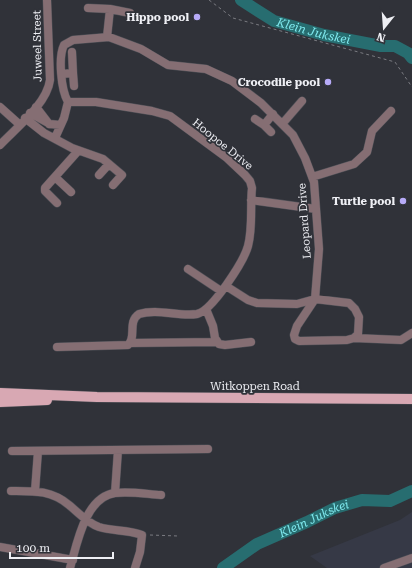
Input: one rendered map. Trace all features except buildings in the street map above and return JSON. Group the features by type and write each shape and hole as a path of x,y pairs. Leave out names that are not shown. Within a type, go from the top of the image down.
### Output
{"main road":[{"name":"Witkoppen Road","path":"0,393 97,397 412,399"},
{"name":"Witkoppen Road","path":"0,402 97,397"}],"street":[{"name":"Juweel Street","path":"0,145 36,107 46,94 50,80 47,0"},
{"path":"88,8 110,9 130,13"},
{"path":"107,37 110,9"},
{"name":"Leopard Drive","path":"62,74 61,52 66,42 107,37 141,48 168,65 206,69 221,75 232,81 274,114 283,123 301,149 312,177 316,209 319,249 315,299 297,326 294,335 295,340 351,339"},
{"path":"72,52 74,86"},
{"path":"55,138 68,102 63,88 62,74 73,73"},
{"path":"283,123 302,101"},
{"name":"Hoopoe Drive","path":"68,102 100,102 152,111 170,116 227,158 245,175 251,183 248,246 224,288 206,309"},
{"path":"0,107 25,119 44,133 78,151 100,158 109,164 122,175 113,185"},
{"path":"36,107 50,124"},
{"path":"312,177 354,164 367,152 372,131 391,111"},
{"path":"264,125 274,114"},
{"path":"25,119 60,125"},
{"path":"255,119 271,132"},
{"path":"57,203 45,189 78,151"},
{"path":"99,175 109,164"},
{"path":"55,177 71,192"},
{"path":"251,200 316,209"},
{"path":"188,269 248,300 257,303 297,304 315,299 345,302 352,305 359,321 358,334 351,339"},
{"path":"130,343 133,322 136,316 144,312 156,311 196,314 206,309 213,326 216,342"},
{"path":"351,339 400,340 412,333"},
{"path":"57,347 121,346 130,343 216,342 225,345 251,342"},
{"path":"12,451 208,449"},
{"path":"116,492 118,450"},
{"path":"35,491 38,451"},
{"path":"11,491 35,491 57,496 85,520 100,527 142,535 140,552 135,568"},
{"path":"0,547 71,564 85,520 96,503 104,497 116,492 161,495"},
{"path":"384,568 412,558"}],"path":[{"path":"209,0 233,18 395,62 412,87"},
{"path":"142,535 178,536"}],"shaded area":[{"path":"412,512 412,568 327,568 310,556 400,520"}],"waterway":[{"name":"Klein Jukskei","path":"241,0 274,21 324,35 381,46 395,46 408,53 412,58"},
{"name":"Klein Jukskei","path":"223,568 257,544 335,508 362,500 390,501 412,491"}],"place":[{"name":"Hippo pool","path":"197,17"},
{"name":"Crocodile pool","path":"328,82"},
{"name":"Turtle pool","path":"403,201"}]}
